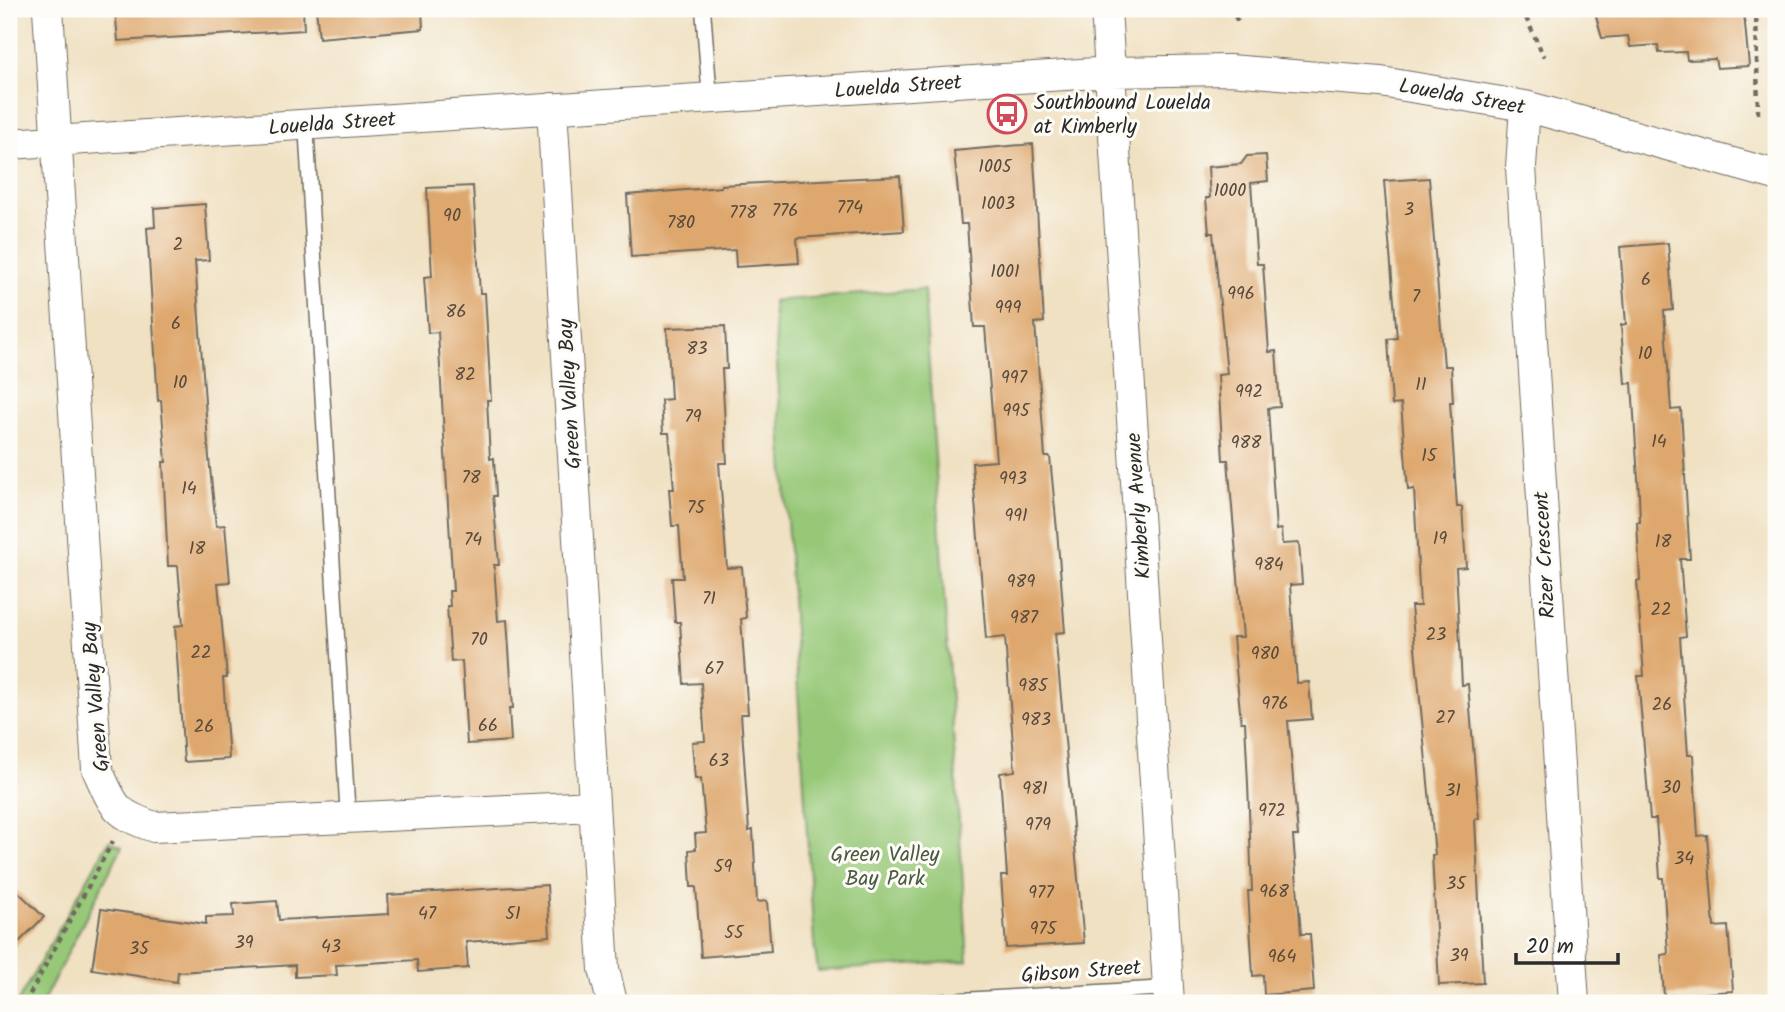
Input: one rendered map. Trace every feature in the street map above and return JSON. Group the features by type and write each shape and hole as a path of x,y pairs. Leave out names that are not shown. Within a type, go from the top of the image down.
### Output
{"street":[{"name":"Green Valley Bay","path":"48,9 97,769 112,803 125,817"},
{"name":"Kimberly Avenue","path":"1106,9 1168,995"},
{"name":"Louelda Street","path":"9,144 1111,72 1229,70 1381,82 1525,106 1776,175"},
{"name":"Rizer Crescent","path":"1525,106 1521,167 1574,1003"},
{"name":"Green Valley Bay","path":"552,108 604,969 612,1003"},
{"path":"125,817 154,827 594,806"}],"lane":[{"path":"703,9 710,99"},
{"path":"306,124 348,818"},
{"name":"Gibson Street","path":"912,1003 1168,995"}],"path":[{"path":"1229,9 1238,20"},
{"path":"1522,9 1544,57"},
{"path":"1756,9 1758,114"},
{"path":"25,1003 125,817"}],"green space":[{"name":"Green Valley Bay Park","path":"924,289 968,961 818,971 814,943 773,301"},
{"path":"109,841 122,847 42,1003 17,1003"}],"building":[{"path":"115,9 303,9 304,30 118,41"},
{"path":"316,9 422,9 423,29 319,38"},
{"path":"1594,9 1715,9 1714,15 1744,14 1749,66 1717,68 1715,59 1687,60 1686,52 1659,53 1658,45 1630,47 1628,36 1602,38"},
{"path":"1033,144 1044,322 1035,323 1045,457 1050,457 1057,530 1065,632 1055,633 1084,943 1006,948 1001,876 1007,876 1000,773 1015,771 1005,637 986,639 972,463 996,461 985,327 974,327 967,224 961,224 954,151"},
{"path":"1266,155 1268,181 1251,183 1257,264 1263,264 1269,352 1276,351 1280,407 1268,408 1276,530 1281,529 1282,544 1299,543 1302,584 1290,585 1297,683 1309,682 1312,719 1288,721 1298,836 1293,836 1301,934 1310,934 1314,991 1264,995 1263,975 1253,976 1248,891 1252,891 1245,722 1241,722 1233,637 1243,637 1228,460 1223,460 1218,375 1227,374 1213,233 1209,233 1206,198 1210,198 1208,167 1241,164 1247,156"},
{"path":"900,176 904,231 797,238 799,263 736,267 735,250 631,257 627,195 721,185"},
{"path":"1429,178 1444,366 1451,366 1453,402 1450,402 1457,507 1462,507 1466,567 1456,568 1462,685 1468,684 1479,819 1475,819 1483,983 1439,985 1432,855 1435,855 1411,606 1420,606 1414,489 1408,490 1401,404 1392,405 1388,339 1397,338 1384,181"},
{"path":"473,186 480,293 485,293 491,400 487,400 490,459 494,458 496,496 493,496 499,565 494,565 498,621 507,620 513,708 509,708 511,741 467,744 462,661 451,662 447,606 450,606 449,591 453,591 438,332 428,333 424,277 432,276 427,188"},
{"path":"205,204 209,260 195,261 216,526 225,525 230,582 218,583 227,678 223,678 229,759 184,762 175,626 183,625 178,566 168,566 163,462 166,462 161,400 158,401 147,228 155,227 154,208"},
{"path":"1668,243 1673,310 1664,311 1671,410 1681,409 1690,559 1680,559 1686,636 1680,637 1688,755 1693,755 1698,836 1707,835 1714,927 1728,926 1733,991 1664,996 1661,955 1668,954 1663,878 1660,878 1656,819 1650,819 1638,676 1644,676 1637,581 1640,580 1637,522 1640,522 1639,495 1632,383 1625,384 1621,325 1626,324 1620,247"},
{"path":"725,326 727,369 722,369 727,463 719,463 727,568 742,567 746,618 741,619 748,714 741,714 749,831 753,830 757,902 767,901 771,951 701,957 696,887 691,887 689,850 696,849 695,834 706,833 701,779 695,779 692,742 705,741 701,683 684,684 680,622 675,622 672,578 683,578 679,526 672,526 669,489 674,489 669,433 663,433 661,400 671,399 667,328"},
{"path":"9,883 44,917 9,952"},
{"path":"547,885 550,936 466,942 468,968 418,972 417,960 336,965 337,975 295,977 295,965 178,972 177,982 92,969 101,909 206,924 206,917 234,916 233,904 277,901 279,920 389,914 388,895"}],"place":[{"name":"Southbound Louelda at Kimberly","path":"1007,114"}]}
